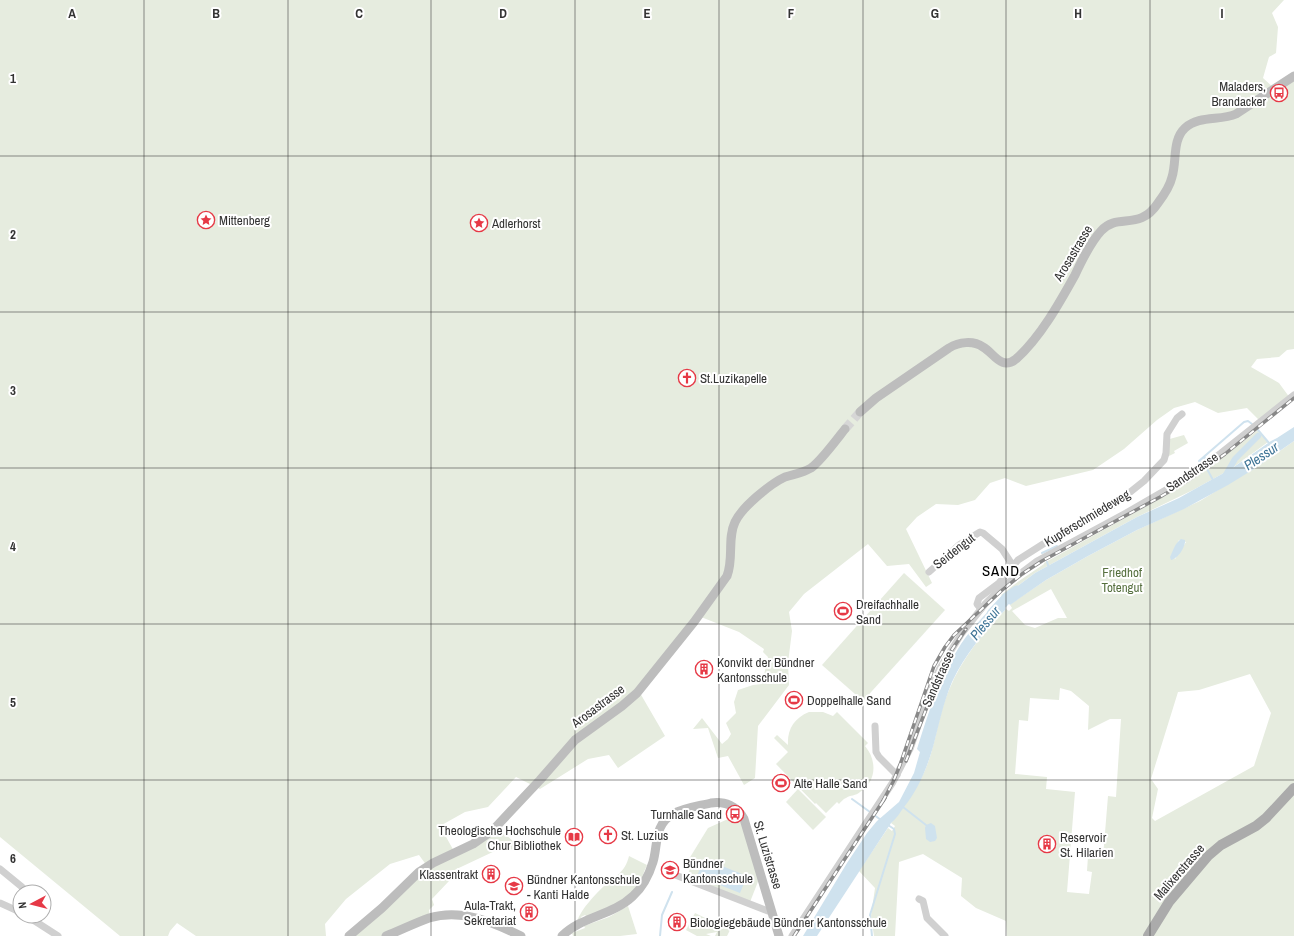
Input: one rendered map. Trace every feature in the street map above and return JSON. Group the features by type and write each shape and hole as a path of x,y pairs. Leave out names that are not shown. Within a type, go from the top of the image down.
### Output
{"main road":[{"name":"Arosastrasse","path":"860,412 881,394 949,348 958,344 969,343 980,345 987,349 997,360 1002,362 1008,362 1016,358 1041,330 1059,304 1089,248 1104,227 1113,223 1144,218 1155,208 1172,177 1178,139 1188,125 1202,120 1226,118 1236,114 1294,76"},
{"name":"Arosastrasse","path":"349,936 382,908 422,869 467,848 489,833 540,780 575,740 632,698 694,622 728,576 730,568 732,530 735,521 741,513 752,501 777,482 785,477 806,471 813,466 845,429"},
{"name":"Malixerstrasse","path":"1148,936 1170,902 1208,856 1221,845 1256,826 1266,818 1294,788"},
{"name":"St. Luzistrasse","path":"562,936 576,925 616,909 636,893 648,875 659,828 668,816 677,812 721,802 735,808 742,815 778,936"},
{"path":"386,936 430,918 451,915 484,920 521,936"}],"street":[{"name":"Sandstrasse","path":"792,936 897,775 910,749 931,688 940,668 962,633 980,609 1001,588 1034,562 1144,503 1183,480 1221,453 1294,394"},
{"name":"Kupferschmiedeweg","path":"980,609 977,604 979,598 999,583 1021,558 1051,539 1114,505 1140,485 1164,460 1167,434 1177,418 1182,414"},
{"name":"Seidengut","path":"929,572 959,545 980,532 1000,548 1013,566"},
{"path":"876,726 876,752 897,775"},
{"path":"0,869 18,884"},
{"path":"665,871 768,912 771,911"},
{"path":"919,899 923,901 927,918 945,936"},
{"path":"0,903 12,908"},
{"path":"41,924 58,936"}],"green space":[{"path":"0,0 1284,0 1272,13 1278,27 1276,53 1269,57 1263,78 1275,89 1294,76 1294,349 1287,350 1279,357 1257,359 1251,367 1279,383 1290,398 1260,421 1247,408 1218,413 1195,402 1174,408 1157,420 1124,449 1093,470 1026,486 1005,478 990,483 975,500 958,505 936,504 917,517 906,529 932,583 926,587 909,564 887,566 868,544 804,594 789,612 792,631 788,663 789,685 758,726 755,778 744,785 728,756 718,758 708,728 693,729 702,718 722,744 728,739 731,734 726,723 736,713 734,702 738,690 753,685 762,684 768,657 763,652 764,649 739,632 701,617 640,693 665,736 618,768 609,755 588,759 540,789 516,777 488,807 465,812 440,826 455,853 497,826 521,849 497,850 446,874 449,881 432,899 434,905 429,910 430,918 386,936 349,936 427,866 419,855 390,864 346,899 325,924 326,936 196,936 177,923 170,931 168,936 120,936 0,837"},
{"path":"1258,430 1268,442 1231,469 1193,490 1137,517 1035,573 1003,597 1001,595 1044,563 1181,487 1209,468"},
{"path":"1184,435 1188,443 1174,451 1175,453 1165,458 1166,440"},
{"name":"Friedhof Totengut","path":"1294,441 1294,936 1007,936 1006,921 976,908 961,896 962,878 923,854 899,862 895,936 874,936 871,916 875,888 859,871 888,828 892,831 895,826 891,823 905,805 922,777 930,757 946,697 954,678 960,667 989,627 1006,609 1009,611 1012,608 1010,605 1012,603 1046,580 1137,530 1200,501 1270,458","holes":["1179,540 1186,542 1175,559 1172,554","1051,589 1067,618 1058,618 1035,628 1025,625 1012,611","1250,674 1271,713 1254,766 1155,821 1152,818 1158,789 1151,779 1178,692 1199,690","1060,688 1071,691 1089,706 1088,730 1110,719 1121,719 1116,797 1108,796 1103,857 1088,856 1087,871 1092,872 1089,894 1067,892 1075,792 1046,789 1047,777 1015,774 1019,720 1028,721 1030,698 1059,700"]},
{"path":"904,573 945,610 863,701 822,665"},
{"path":"809,712 823,712 833,716 837,712 868,743 865,746 872,758 872,776 866,787 855,795 844,799 839,804 837,802 826,813 816,803 815,804 776,764 788,752 774,738 777,735 788,745 792,725 799,718"},
{"path":"798,789 826,817 813,830 786,802"},
{"path":"735,818 742,824 759,879 750,902 692,879 688,874 692,863 689,859 708,828 728,819"},
{"path":"629,856 647,865 638,885 628,896 587,917 585,915 581,917 582,919 577,921 582,911 592,898 622,870"},
{"path":"628,906 637,934 620,936 573,936 572,933 585,928 584,926 609,917"},
{"path":"695,913 730,930 727,936 715,936 717,932 706,934 711,936 697,936 686,930"}],"water":[{"path":"1294,427 1294,441 1228,485 1184,509 1137,530 1088,556 1046,580 1010,605 1003,597 1035,573 1137,517 1179,498 1231,469"},
{"path":"1181,539 1185,540 1183,549 1179,555 1171,560 1170,557 1174,547"},
{"path":"999,601 1006,609 976,643 952,682 928,763 914,793 898,816 891,823 817,936 803,936 867,833 877,821 899,802 914,773 920,752 917,749 921,735 935,695 947,669 961,644 970,632"},
{"path":"931,823 935,826 937,838 935,841 930,842 926,839 925,828 926,825"},
{"path":"712,862 747,876 740,893 697,876 702,864 710,867"}],"waterway":[{"path":"1199,461 1244,422 1248,421 1252,424"},
{"path":"1258,430 1269,443"},
{"path":"1224,478 1235,459 1258,436"},
{"path":"1202,463 1201,462 1205,458 1204,457"},
{"path":"1207,469 1213,480"},
{"path":"1042,553 1057,546"},
{"path":"1047,562 1049,568"},
{"name":"Plessur","path":"992,614 1007,598 1017,591"},
{"path":"852,799 881,820"},
{"path":"903,807 926,825"},
{"path":"872,936 870,915 895,834 894,829 888,825"},
{"path":"660,936 662,915 672,892"}],"tunnel":[{"path":"845,429 860,412"}],"railway":[{"path":"883,801 900,765 934,666 954,635 1001,591 1022,574 1042,561 1187,481 1225,454 1294,398"},
{"path":"906,761 939,676 951,651 966,629"},
{"path":"794,936 885,798"}],"place":[{"name":"Maladers, Brandacker","path":"1279,93"},
{"name":"Mittenberg","path":"206,220"},
{"name":"Adlerhorst","path":"479,223"},
{"name":"St.Luzikapelle","path":"687,378"},
{"name":"Dreifachhalle Sand","path":"843,611"},
{"name":"Konvikt der Bündner Kantonsschule","path":"704,669"},
{"name":"Doppelhalle Sand","path":"794,700"},
{"name":"Alte Halle Sand","path":"781,783"},
{"name":"Turnhalle Sand","path":"735,814"},
{"name":"St. Luzius","path":"608,835"},
{"name":"Theologische Hochschule Chur Bibliothek","path":"574,837"},
{"name":"Reservoir St. Hilarien","path":"1047,844"},
{"name":"Bündner Kantonsschule","path":"670,870"},
{"name":"Klassentrakt","path":"491,874"},
{"name":"Bündner Kantonsschule - Kanti Halde","path":"514,886"},
{"name":"Aula-Trakt, Sekretariat","path":"529,912"},
{"name":"Biologiegebäude Bündner Kantonsschule","path":"677,922"}],"district":[{"name":"SAND","path":"1001,570"}]}
